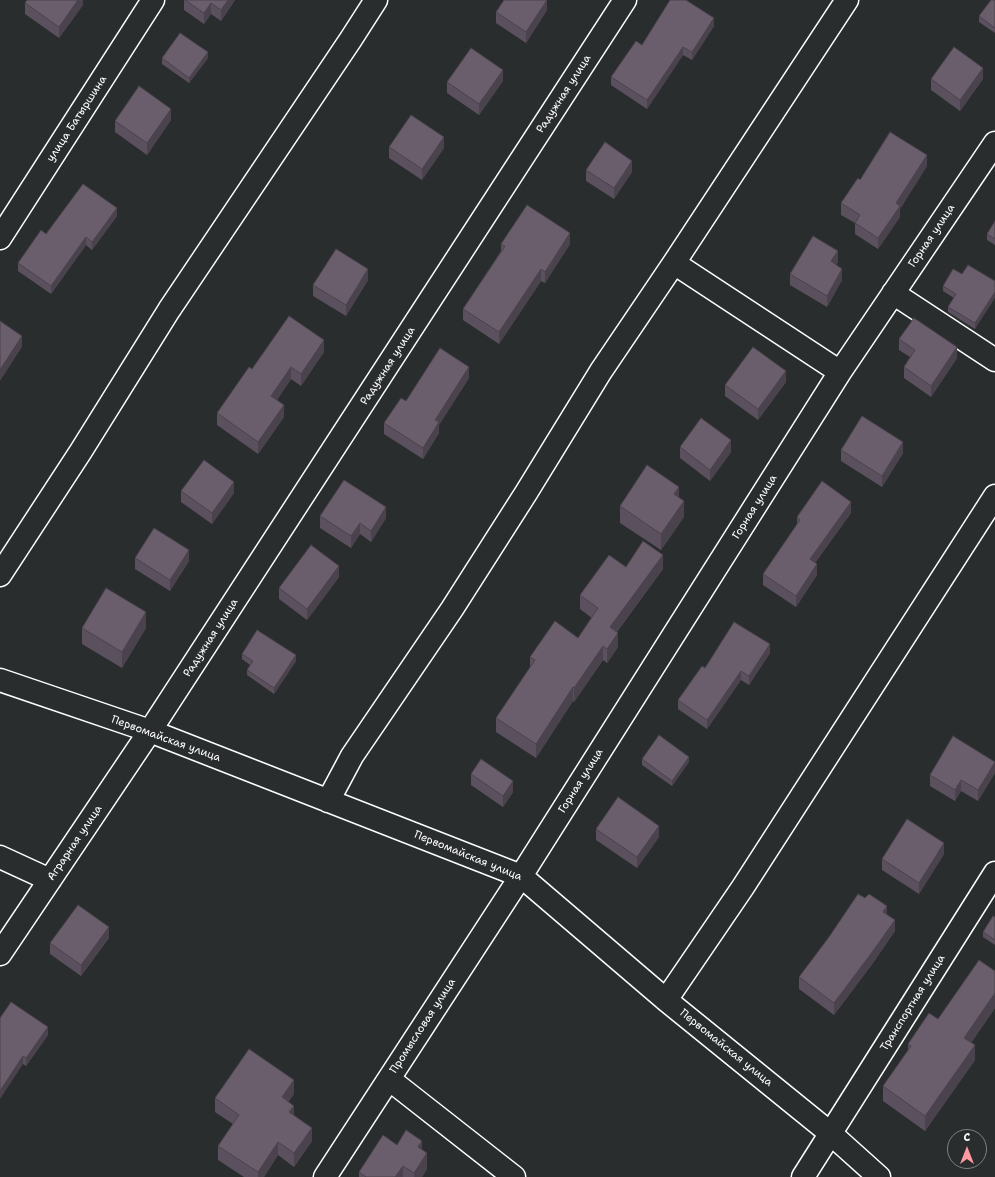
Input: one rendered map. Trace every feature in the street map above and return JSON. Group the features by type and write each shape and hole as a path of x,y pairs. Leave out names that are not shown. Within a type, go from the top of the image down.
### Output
{"street":[{"name":"улица Батыршина","path":"0,238 153,0"},
{"path":"0,575 81,451 169,310 376,0"},
{"name":"Радужная улица","path":"150,731 625,0"},
{"path":"328,800 352,756 452,609 522,500 601,371 847,0"},
{"name":"Горная улица","path":"521,876 840,372 892,293 995,143"},
{"path":"674,262 840,372"},
{"path":"892,293 995,360"},
{"path":"666,1000 748,880 995,496"},
{"name":"Первомайская улица","path":"0,680 150,731 521,876 666,1000 830,1133 879,1177"},
{"name":"Аграрная улица","path":"0,954 150,731"},
{"path":"0,857 50,880"},
{"name":"Транспортная улица","path":"803,1177 995,874"},
{"name":"Промысловая улица","path":"325,1177 521,876"},
{"path":"389,1079 514,1177"}],"building":[{"path":"27,0 78,0 59,27 25,3"},
{"path":"185,0 228,0 221,10 211,3 204,13"},
{"path":"504,0 547,0 526,32 496,12"},
{"path":"670,0 686,0 714,18 692,52 683,47 647,100 611,77 636,41 642,45"},
{"path":"991,0 995,0 995,28 979,16"},
{"path":"180,33 208,52 189,78 162,58"},
{"path":"954,47 983,68 960,100 931,79"},
{"path":"471,48 503,70 479,104 447,82"},
{"path":"139,86 171,109 147,143 115,121"},
{"path":"411,115 444,137 422,169 389,147"},
{"path":"890,132 927,155 896,203 900,206 878,238 855,223 860,215 841,203 858,178 860,180"},
{"path":"605,142 632,161 614,188 586,170"},
{"path":"83,184 117,208 92,242 86,237 51,286 18,263 41,230 46,234"},
{"path":"527,205 570,233 545,272 541,269 499,332 463,309 505,246 501,244"},
{"path":"995,221 995,239 987,234"},
{"path":"813,236 838,251 831,261 842,269 827,296 790,274"},
{"path":"336,249 368,269 346,305 313,285"},
{"path":"968,265 995,281 995,292 975,323 948,307 956,294 943,286 953,269 962,274"},
{"path":"289,316 324,340 301,374 291,367 271,396 284,405 258,442 217,413 249,367 252,369"},
{"path":"914,318 957,347 931,386 904,367 915,350 899,339"},
{"path":"0,321 22,336 0,370"},
{"path":"753,347 786,371 758,409 725,385"},
{"path":"440,348 469,367 435,420 439,422 423,448 384,423 401,398 406,401"},
{"path":"862,416 903,442 882,476 841,450"},
{"path":"701,418 731,440 710,470 680,447"},
{"path":"204,460 234,482 212,513 181,491"},
{"path":"647,465 679,487 674,494 684,501 661,534 620,506"},
{"path":"344,480 386,507 371,531 360,523 351,536 320,516"},
{"path":"822,481 851,502 810,559 817,564 796,596 763,574 800,520 797,517"},
{"path":"154,528 189,550 170,580 135,558"},
{"path":"643,541 663,555 610,627 618,633 607,649 603,646 574,688 573,687 536,744 496,718 535,660 530,657 555,621 578,638 598,608 580,595 609,555 626,567"},
{"path":"311,545 339,566 307,609 279,588"},
{"path":"106,588 146,612 122,652 82,628"},
{"path":"734,622 770,644 749,676 741,671 707,720 678,700 702,666 705,668"},
{"path":"257,630 296,655 274,688 247,670 253,661 242,654"},
{"path":"659,735 689,757 672,781 642,759"},
{"path":"953,736 995,762 978,790 961,780 955,790 930,775"},
{"path":"481,759 513,781 503,796 471,774"},
{"path":"618,797 659,826 637,857 596,829"},
{"path":"907,819 944,843 919,883 882,859"},
{"path":"858,894 865,898 869,894 887,906 883,912 895,920 834,1003 799,977 829,937"},
{"path":"78,905 109,927 81,965 50,943"},
{"path":"993,916 995,917 995,940 983,932"},
{"path":"979,960 995,971 995,993 964,1038 975,1045 925,1116 883,1086 911,1046 908,1044 929,1013 938,1019"},
{"path":"11,1002 48,1027 26,1058 23,1056 0,1091 0,1018"},
{"path":"249,1049 294,1080 282,1097 294,1106 289,1112 312,1128 294,1153 278,1142 258,1172 218,1146 239,1115 215,1098"},
{"path":"406,1130 422,1141 418,1147 427,1153 414,1173 403,1166 395,1177 366,1177 359,1172 383,1135 397,1145"}]}
